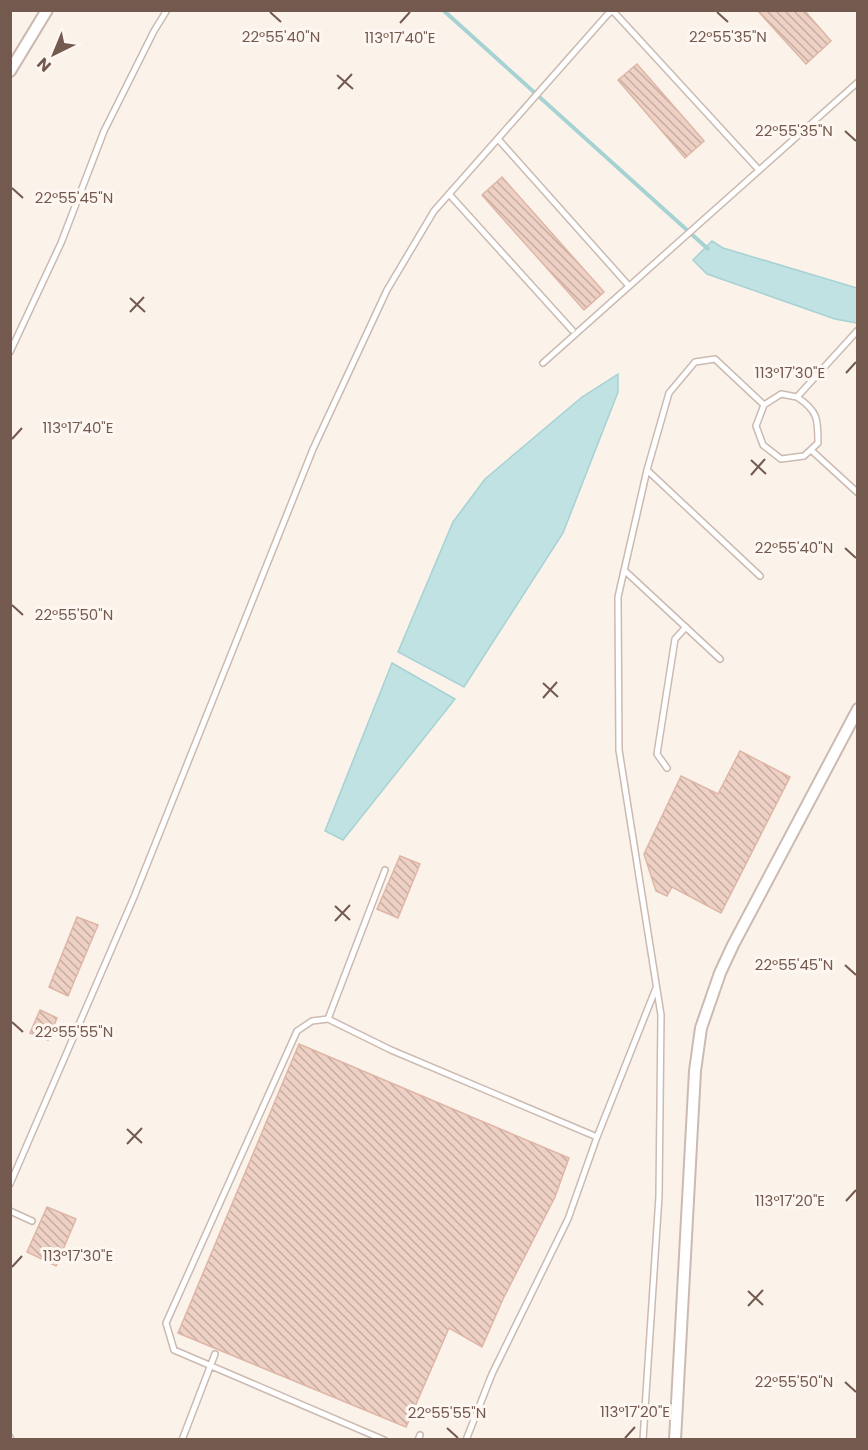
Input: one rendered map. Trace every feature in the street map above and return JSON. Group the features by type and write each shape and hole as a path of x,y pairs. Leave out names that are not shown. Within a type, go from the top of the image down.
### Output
{"street":[{"path":"10,71 47,10"},
{"path":"675,1440 695,1071 701,1028 733,945 858,709"}],"lane":[{"path":"10,352 61,243 104,131 154,31 167,10"},
{"path":"10,1184 134,897 313,449 387,290 434,211 613,11 759,170"},
{"path":"543,363 858,82"},
{"path":"498,139 629,286"},
{"path":"449,194 572,330"},
{"path":"797,397 857,331"},
{"path":"644,1440 659,1196 661,1015 619,750 618,597 647,470 669,393 695,362 715,359 764,405"},
{"path":"781,394 797,397 812,407 818,422 818,443 804,456 781,459 763,445 756,426 764,405 781,394"},
{"path":"811,450 858,493"},
{"path":"647,470 760,576"},
{"path":"624,570 720,659"},
{"path":"667,768 657,754 675,639 686,627"},
{"path":"328,1019 385,870"},
{"path":"466,1440 492,1374 568,1219 597,1137 657,987"},
{"path":"384,1440 174,1350 166,1323 297,1031 312,1021 328,1019 392,1050 597,1137"},
{"path":"10,1211 32,1221"},
{"path":"182,1440 214,1354"}],"water":[{"path":"712,241 723,248 857,288 857,323 835,319 707,274 693,260"},
{"path":"618,374 618,392 563,533 464,687 398,652 453,522 485,479 582,397"},
{"path":"392,663 455,699 343,840 325,831"}],"building":[{"path":"757,10 804,10 831,41 806,64"},
{"path":"637,64 704,141 685,158 618,80"},
{"path":"502,177 604,292 584,310 482,195"},
{"path":"740,751 790,777 721,913 672,887 667,896 656,891 644,854 681,776 718,794"},
{"path":"400,856 420,864 398,918 377,909"},
{"path":"77,917 98,925 68,996 49,987"},
{"path":"40,1010 57,1018 48,1040 30,1033"},
{"path":"299,1044 569,1158 555,1197 503,1299 482,1347 449,1328 406,1427 178,1333"},
{"path":"47,1207 76,1219 56,1266 27,1252"}],"waterway":[{"path":"443,10 708,249"}]}
